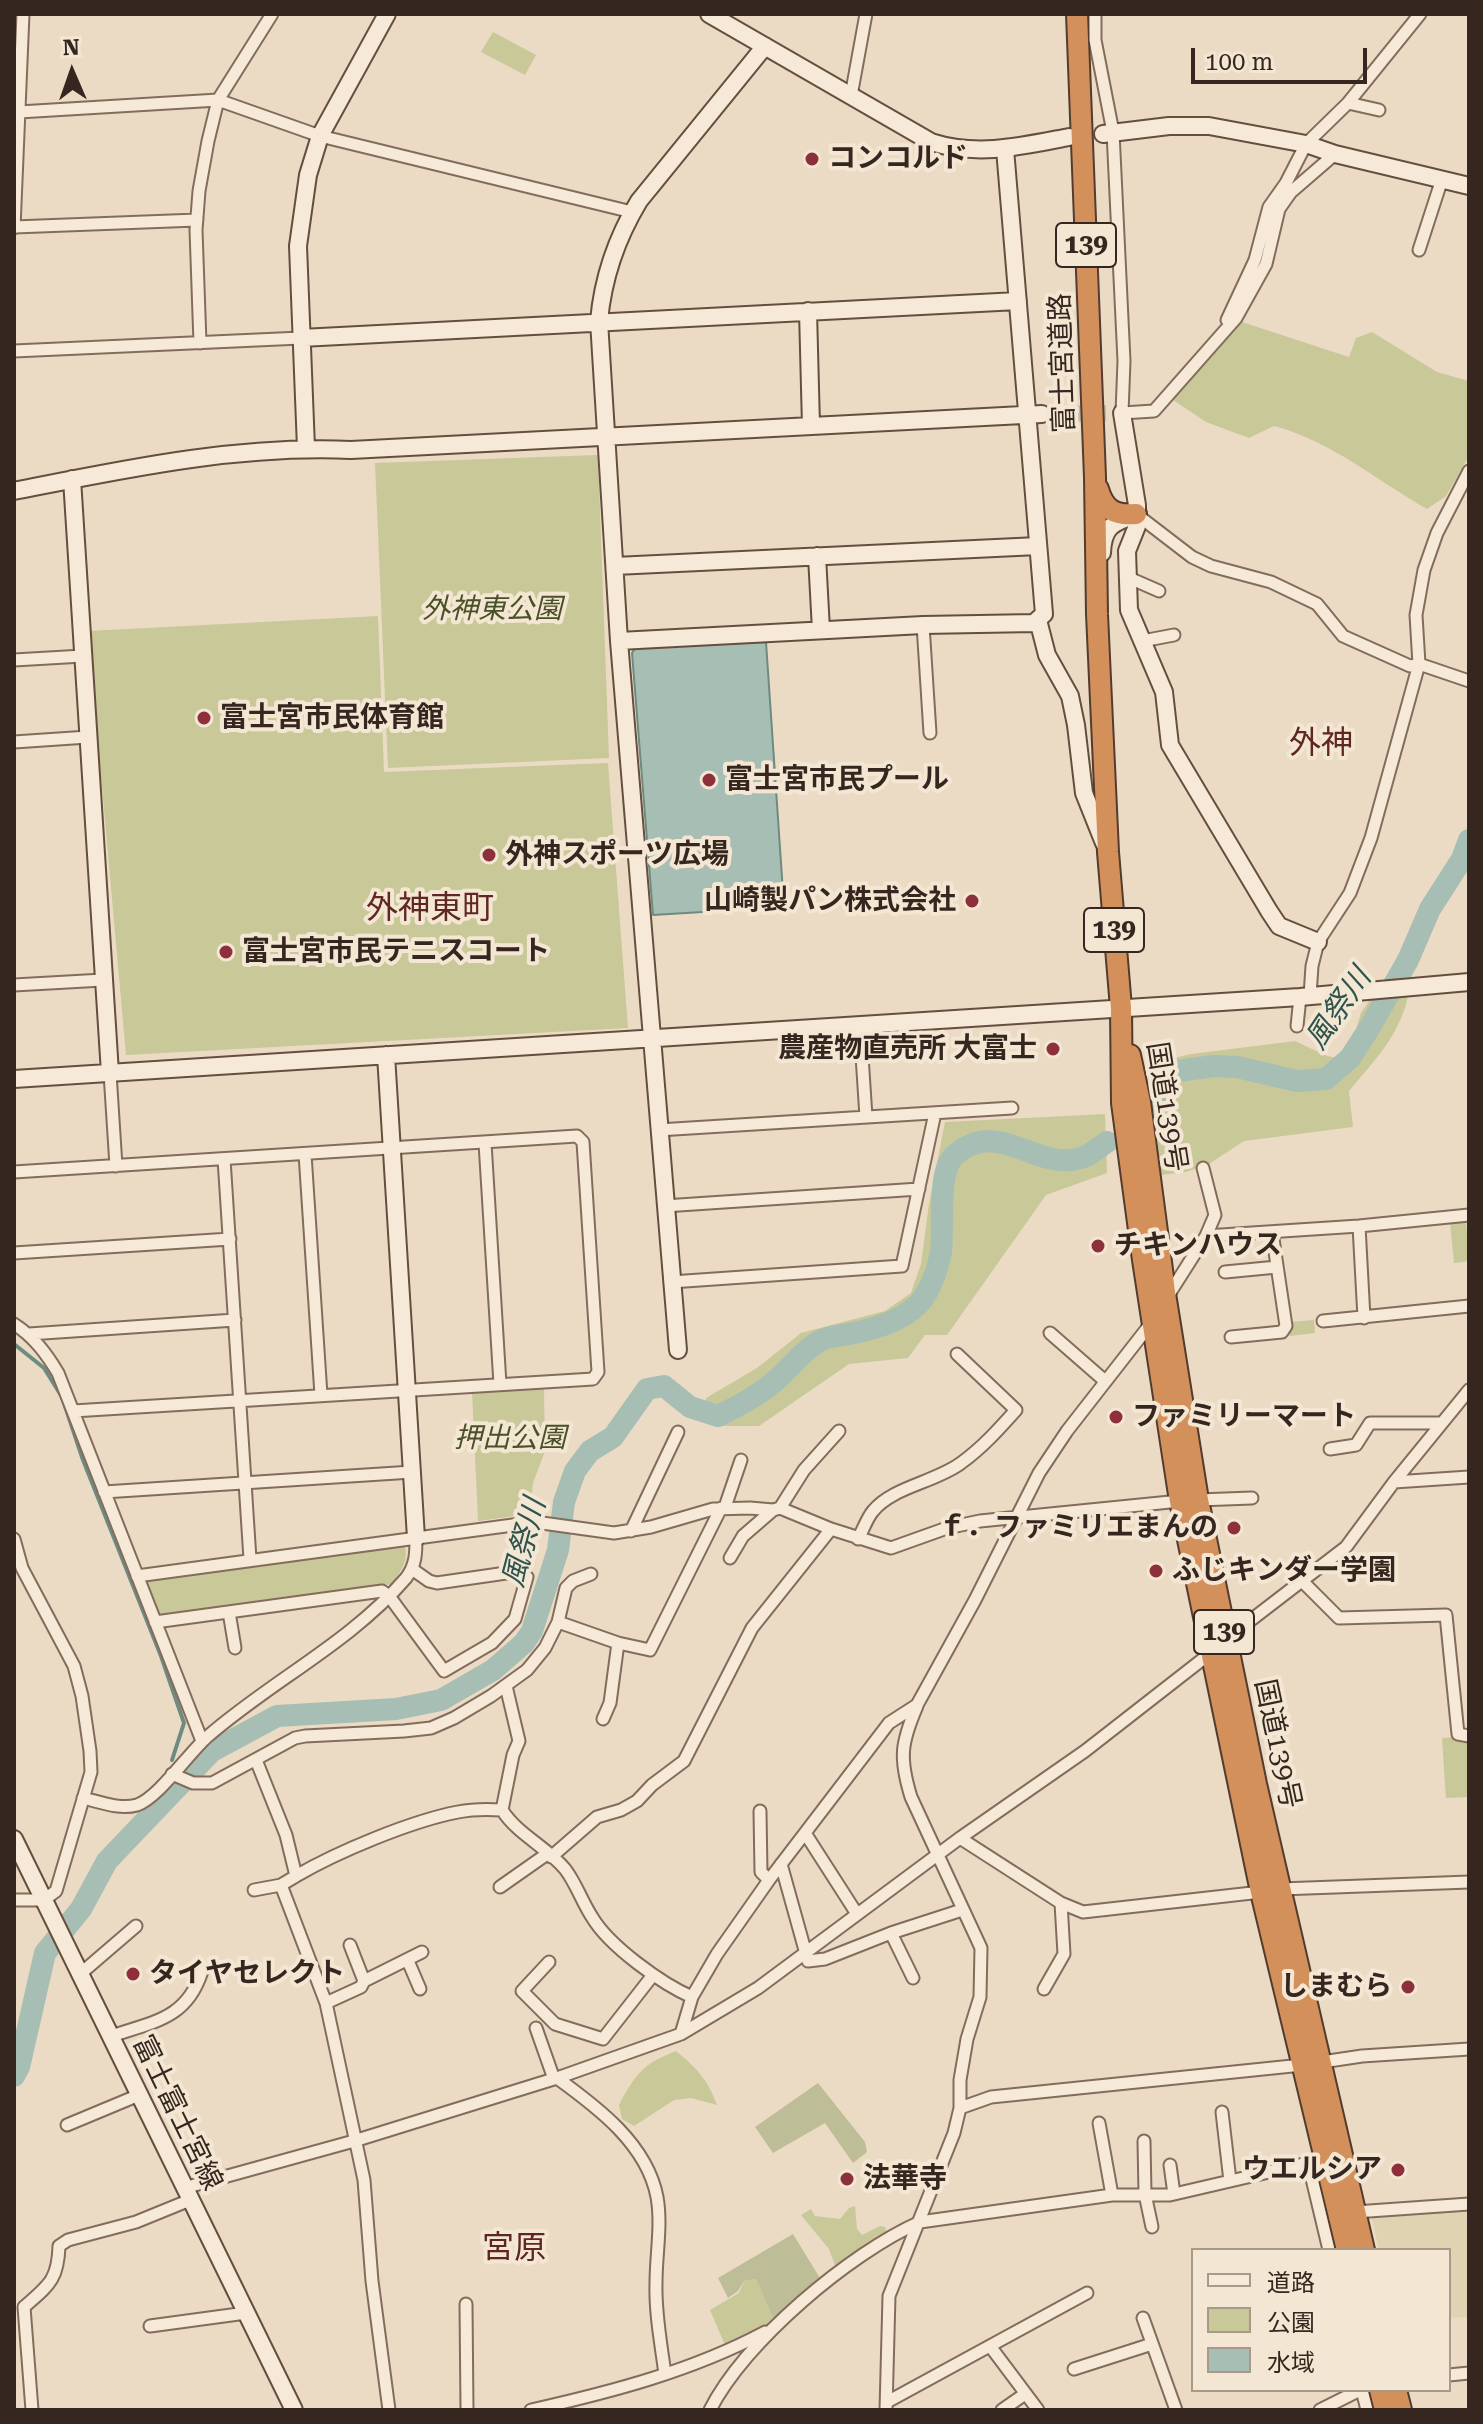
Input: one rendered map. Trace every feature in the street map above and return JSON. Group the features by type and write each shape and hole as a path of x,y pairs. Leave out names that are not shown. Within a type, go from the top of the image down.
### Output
{"highway":[{"name":"富士宮道路","path":"1077,14 1095,477 1097,614"},
{"path":"1095,477 1104,506 1117,514 1136,514"},
{"name":"国道139号","path":"1097,614 1108,852 1121,1008 1122,1103 1152,1321 1271,1891 1311,2064 1364,2248"},
{"name":"国道139号","path":"1121,1008 1140,1102 1189,1500"},
{"name":"国道139号","path":"1311,2064 1316,2161 1346,2248"}],"street":[{"path":"23,14 14,228 197,220"},
{"path":"200,343 199,191 218,100 272,14"},
{"path":"306,448 298,246 308,175 320,136 387,14"},
{"path":"709,14 931,142 973,151 1005,149 1069,137"},
{"path":"851,96 866,14"},
{"path":"1095,14 1095,40 1108,133 1124,361 1122,413 1137,526 1127,551 1129,610 1164,692 1170,745 1279,926 1318,942"},
{"path":"1221,335 1255,260 1269,207 1286,183 1306,144 1348,103 1420,14"},
{"path":"678,1350 619,641 599,321 605,280 632,212 765,46"},
{"path":"19,112 218,100 320,136 632,212"},
{"path":"1348,103 1379,110"},
{"path":"1108,133 1169,126 1209,126 1306,144 1335,154 1469,186"},
{"path":"619,641 923,625 1034,623 1044,614 1038,546 1035,414 1018,301 1005,149"},
{"path":"1122,413 1154,411 1236,318 1266,264 1279,209 1291,192 1335,154"},
{"path":"1419,250 1442,179"},
{"path":"14,351 1018,301"},
{"path":"808,311 811,426"},
{"path":"14,491 211,456 306,448 351,450 1035,414"},
{"path":"1297,1026 1318,942 1350,893 1371,838 1419,664 1416,615 1424,570 1437,533 1469,471"},
{"path":"72,479 116,1166"},
{"path":"1097,614 1101,596 1102,542 1115,522 1136,514"},
{"path":"1136,514 1192,557 1211,566 1271,582 1317,604 1343,636 1410,666 1419,664 1469,681"},
{"path":"615,566 1038,546"},
{"path":"817,556 821,630"},
{"path":"1127,577 1159,591"},
{"path":"1038,620 1047,655 1070,696 1084,793 1108,852"},
{"path":"923,625 930,733"},
{"path":"1142,641 1174,635"},
{"path":"14,660 83,656"},
{"path":"14,742 88,737"},
{"path":"14,985 103,980"},
{"path":"14,1079 1305,997 1469,982"},
{"path":"860,1025 866,1117"},
{"path":"83,1798 120,1806 137,1805 150,1798 202,1741 238,1710 356,1627 412,1569 416,1538 386,1055"},
{"path":"658,1130 1012,1108"},
{"path":"671,1282 902,1266 935,1113"},
{"path":"14,1172 577,1136 583,1142 598,1372 593,1379 73,1411"},
{"path":"485,1143 500,1384"},
{"path":"305,1154 321,1395"},
{"path":"224,1159 250,1559"},
{"path":"1166,1300 1206,1236 1215,1215 1203,1168"},
{"path":"664,1206 919,1189"},
{"path":"1206,1236 1469,1215"},
{"path":"1359,1226 1364,1318"},
{"path":"1231,1337 1282,1332 1286,1326 1272,1232"},
{"path":"14,1253 230,1239"},
{"path":"1225,1272 1277,1267"},
{"path":"1323,1321 1469,1306"},
{"path":"29,1334 235,1320"},
{"path":"887,2406 889,2296 954,2133 960,2108 962,2067 980,1997 981,1948 911,1797 903,1772 904,1735 1039,1473 1152,1321"},
{"path":"14,1324 29,1334 47,1354 58,1373 202,1741"},
{"path":"1050,1333 1105,1381"},
{"path":"858,1539 874,1510 896,1493 939,1477 961,1463 1016,1410 957,1354"},
{"path":"32,2410 24,2307 55,2276 59,2246 68,2240 136,2222 187,2194 555,2078 681,2034 758,1988 960,1838 1085,1751 1346,1547 1469,1390"},
{"path":"1330,1449 1356,1445 1370,1423 1442,1423"},
{"path":"730,1558 743,1536 777,1509 804,1470 839,1431"},
{"path":"631,1531 678,1432"},
{"path":"558,1622 618,1643 650,1650 723,1508 741,1460"},
{"path":"104,1492 412,1472"},
{"path":"1394,1482 1469,1477"},
{"path":"137,1576 535,1522 614,1533 723,1508 777,1509 891,1548 947,1528 1016,1515 1189,1500 1252,1498"},
{"path":"500,1887 549,1856 597,1817 637,1801 652,1785 684,1761 752,1628 831,1529"},
{"path":"14,1539 22,1568 74,1666 82,1696 91,1772 56,1891 44,1900 14,1900"},
{"path":"155,1622 382,1591 389,1596 444,1671 492,1643 515,1619 527,1577 520,1571 437,1583 412,1569"},
{"path":"173,1774 193,1783 212,1783 295,1738 431,1728 454,1718 527,1670 545,1648 558,1622 566,1588 573,1581 591,1574"},
{"path":"1302,1581 1339,1618 1446,1615 1458,1734 1469,1736"},
{"path":"229,1612 235,1648"},
{"path":"603,1719 610,1703 618,1643"},
{"path":"506,1686 519,1741 513,1755 502,1810 510,1822 564,1868 601,1930 672,1989 692,1997"},
{"path":"681,2034 692,1997 717,1954 769,1880 889,1723 917,1705"},
{"path":"256,1760 286,1835 296,1876"},
{"path":"254,1890 281,1885 321,1861 412,1826 458,1812 502,1810"},
{"path":"760,1811 761,1872 769,1880"},
{"path":"805,1833 857,1914"},
{"path":"960,1838 1061,1903 1083,1912 1271,1891 1469,1882"},
{"name":"富士富士宮線","path":"14,1839 294,2410"},
{"path":"781,1864 808,1961 825,1959 962,1910"},
{"path":"281,1885 326,2003 364,2180 372,2281 389,2410"},
{"path":"1044,1989 1064,1954 1061,1903"},
{"path":"79,1975 136,1926"},
{"path":"891,1933 913,1978"},
{"path":"350,1945 364,1981"},
{"path":"326,2003 422,1952"},
{"path":"408,1961 420,1989"},
{"path":"549,1962 522,1991 555,2024 603,2039 653,1975"},
{"path":"111,2036 171,2017 186,2004 202,1971"},
{"path":"536,2028 555,2078 603,2110 625,2135 648,2171 657,2195 659,2229 655,2285 665,2374"},
{"path":"960,2108 991,2097 1362,2056 1469,2049"},
{"path":"67,2125 139,2095"},
{"path":"1222,2112 1230,2181"},
{"path":"1099,2123 1112,2195"},
{"path":"1144,2141 1145,2194 1152,2227"},
{"path":"531,2410 611,2392 728,2352 769,2330 888,2237 920,2222 1112,2195 1174,2194 1316,2161 1329,2248"},
{"path":"1170,2165 1174,2194"},
{"path":"1355,2212 1469,2204"},
{"path":"887,2406 1087,2293"},
{"path":"466,2304 467,2410"},
{"path":"150,2326 246,2313"},
{"path":"1143,2318 1176,2410"},
{"path":"710,2410 718,2394 769,2330"},
{"path":"1074,2369 1152,2344"},
{"path":"990,2346 1038,2410"},
{"path":"1320,2410 1357,2392"},
{"path":"1002,2410 1025,2394"}],"shaded area":[{"path":"1469,2209 1469,2317 1451,2318 1451,2248 1379,2248 1372,2218"}],"green space":[{"path":"493,32 536,55 525,75 481,52"},
{"path":"1239,321 1349,357 1356,338 1372,332 1437,372 1469,381 1469,456 1446,496 1427,509 1315,441 1274,426 1249,438 1206,422 1170,398"},
{"name":"外神東公園","path":"598,455 609,758 388,768 375,463"},
{"path":"378,616 384,772 608,763 628,1028 126,1055 88,631"},
{"path":"1408,996 1392,1035 1349,1091 1353,1127 1244,1141 1209,1164 1186,1172 1161,1175 1149,1064 1191,1054 1295,1041 1337,1058 1352,1043 1361,1013 1371,998"},
{"path":"1105,1114 1107,1173 1046,1195 947,1335 925,1335 908,1358 849,1364 759,1426 723,1426 703,1420 706,1398 757,1368 801,1333 885,1311 911,1293 921,1264 945,1122"},
{"path":"1466,1220 1469,1261 1454,1263 1450,1222"},
{"path":"1314,1320 1315,1333 1290,1336 1289,1322"},
{"name":"押出公園","path":"544,1388 545,1451 533,1483 530,1514 478,1521 472,1391"},
{"path":"404,1544 405,1560 392,1584 159,1616 146,1580"},
{"path":"1442,1738 1469,1740 1469,1797 1446,1798"},
{"path":"676,2051 701,2075 717,2105 691,2098 674,2100 634,2126 622,2119 619,2105 636,2077 648,2065"},
{"path":"818,2083 865,2142 867,2152 853,2163 825,2123 773,2153 755,2127"},
{"path":"855,2206 857,2229 862,2235 880,2226 885,2227 888,2237 836,2268 829,2249 801,2215 811,2209 815,2216 840,2219 849,2208"},
{"path":"793,2234 823,2283 776,2325 756,2279 744,2281 738,2291 728,2298 718,2278"},
{"path":"756,2279 776,2325 728,2352 710,2310 739,2293 744,2281"}],"water":[{"name":"富士宮市民プール","path":"766,642 784,907 653,915 632,653 635,648"}],"waterway":[{"name":"風祭川","path":"1160,1103 1164,1073 1214,1066 1237,1067 1297,1081 1326,1079 1350,1058 1367,1032 1408,960 1430,909 1462,859 1469,840"},
{"name":"風祭川","path":"14,2076 19,2067 45,1953 81,1909 107,1861 212,1751 277,1716 396,1709 441,1700 493,1670 524,1643 532,1631 558,1550 564,1502 575,1471 590,1451 613,1437 647,1389 664,1386 690,1407 718,1416 762,1391 820,1341 880,1326 909,1312 927,1292 939,1262 945,1174 954,1156 970,1145 986,1141 1001,1143 1064,1160 1084,1157 1107,1142"},
{"path":"14,1344 44,1368 62,1397 83,1460 161,1656 184,1723 172,1760"},
{"path":"170,1797 171,1783"}],"tunnel":[{"path":"1042,414 1122,413"}],"place":[{"name":"コンコルド","path":"812,159"},
{"name":"富士宮市民体育館","path":"204,718"},
{"name":"富士宮市民プール","path":"709,780"},
{"name":"外神スポーツ広場","path":"489,855"},
{"name":"山崎製パン株式会社","path":"972,901"},
{"name":"富士宮市民テニスコート","path":"226,952"},
{"name":"農産物直売所 大富士","path":"1053,1049"},
{"name":"チキンハウス","path":"1098,1246"},
{"name":"ファミリーマート","path":"1116,1417"},
{"name":"ｆ．ファミリエまんの","path":"1234,1528"},
{"name":"ふじキンダー学園","path":"1156,1571"},
{"name":"タイヤセレクト","path":"133,1974"},
{"name":"しまむら","path":"1408,1987"},
{"name":"ウエルシア","path":"1398,2170"},
{"name":"法華寺","path":"847,2179"}],"district":[{"name":"外神","path":"1321,744"},
{"name":"外神東町","path":"430,909"},
{"name":"宮原","path":"514,2249"}]}
